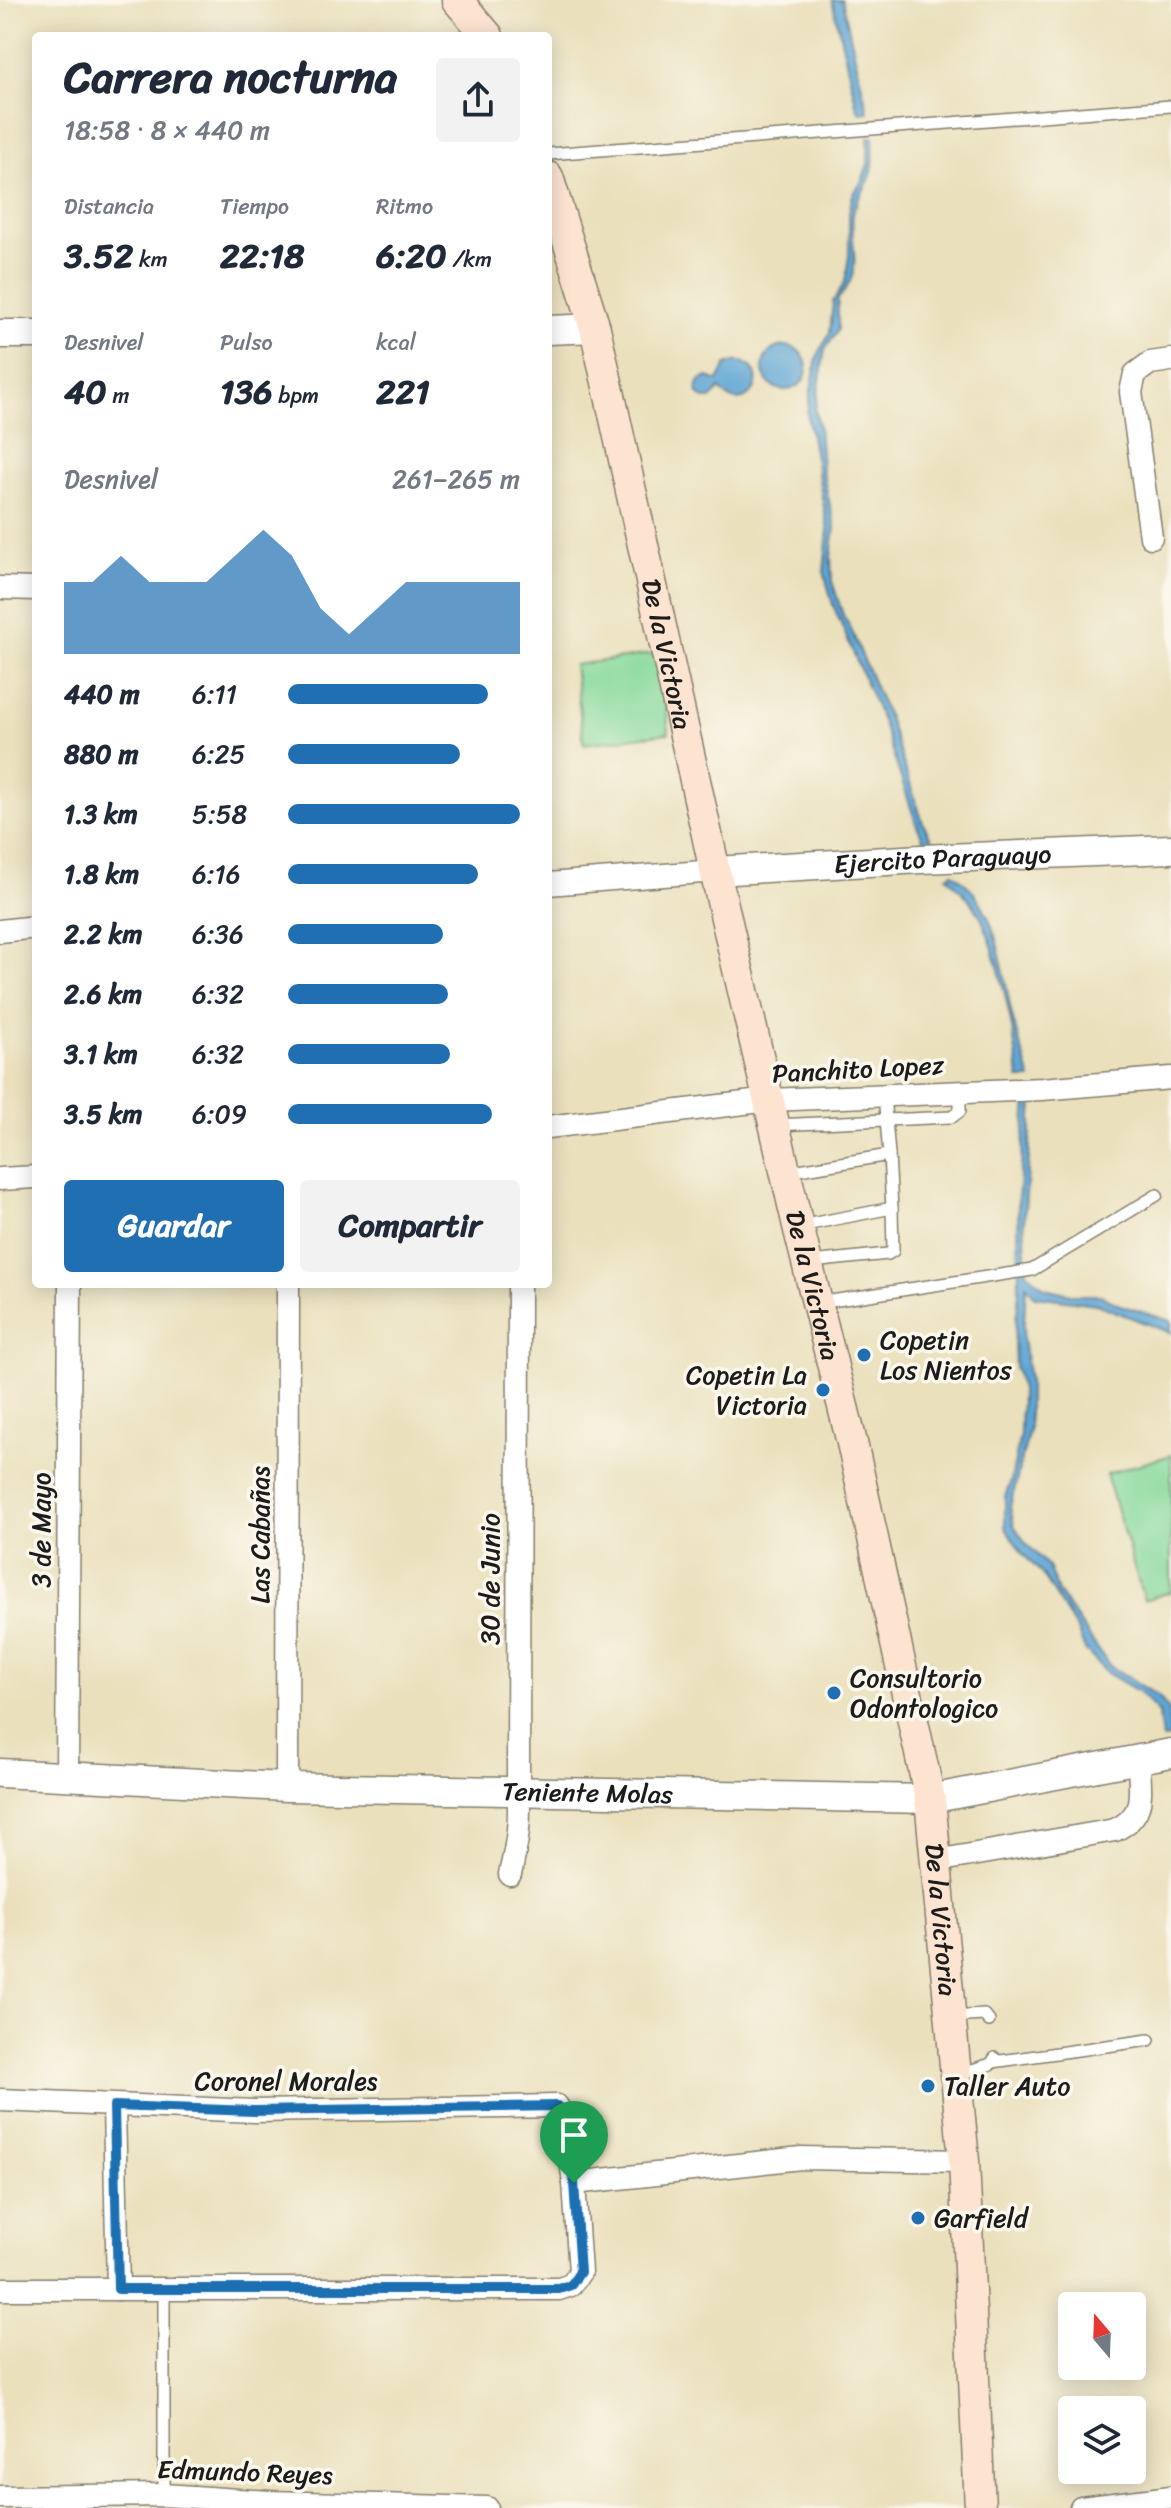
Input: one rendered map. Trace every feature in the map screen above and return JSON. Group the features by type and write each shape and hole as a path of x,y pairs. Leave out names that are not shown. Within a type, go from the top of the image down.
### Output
{"main road":[{"path":"457,0 485,32"},
{"name":"De la Victoria","path":"552,190 595,328 715,871 853,1447 930,1799 964,2161 980,2508"}],"street":[{"path":"552,330 595,328"},
{"path":"0,334 32,334"},
{"path":"1151,537 1131,392 1135,374 1150,363 1171,360"},
{"path":"0,588 32,589"},
{"name":"Ejercito Paraguayo","path":"715,871 1171,849"},
{"path":"552,884 715,871"},
{"path":"0,931 32,927"},
{"name":"Panchito Lopez","path":"552,1127 772,1113 884,1095 1042,1089 1171,1078"},
{"path":"0,1179 32,1177"},
{"name":"3 de Mayo","path":"67,1776 70,1288"},
{"name":"Las Cabañas","path":"287,1787 288,1288"},
{"name":"30 de Junio","path":"510,1874 520,1833 519,1288"},
{"name":"Teniente Molas","path":"0,1773 287,1787 930,1799 1171,1753"},
{"path":"936,1861 1115,1830 1131,1822 1139,1809 1139,1760"},
{"name":"Coronel Morales","path":"0,2100 254,2111 557,2106 565,2118 574,2183"},
{"path":"114,2106 118,2289"},
{"path":"0,2289 559,2289 571,2285 580,2272 574,2183 801,2158 964,2161"},
{"name":"Edmundo Reyes","path":"0,2497 109,2502 164,2495 271,2505 487,2508"},
{"path":"1081,2508 1171,2497"}],"lane":[{"path":"552,154 1171,106"},
{"path":"772,1113 886,1119 957,1115 960,1111 960,1092"},
{"path":"807,1262 893,1251 884,1095"},
{"path":"786,1172 889,1155"},
{"path":"817,1303 1032,1270 1157,1195"},
{"path":"798,1226 892,1208"},
{"path":"950,2017 984,2015 989,2021"},
{"path":"956,2075 994,2060 1149,2040"},
{"path":"164,2289 164,2495"}],"green space":[{"path":"659,653 669,733 584,744 574,665"},
{"path":"1171,1455 1171,1592 1144,1600 1106,1474"}],"water":[{"path":"832,0 842,0 868,112 861,113 857,108"},
{"path":"868,137 873,137 873,166 853,215 854,268 847,288 838,299 838,330 825,350 815,410 822,470 835,527 832,581 843,615 889,720 923,823 936,848 927,848 916,823 882,721 833,605 824,572 828,530 807,413 817,357 830,332 833,301 845,282 849,256 849,212 853,195 868,164"},
{"path":"785,346 801,352 807,368 801,384 785,390 769,384 763,368 769,352"},
{"path":"738,361 750,366 755,374 756,383 747,397 739,400 729,398 720,389 711,399 704,399 698,394 700,381 708,377 718,381 726,365"},
{"path":"953,873 981,902 989,920 1031,1079 1019,1079 1010,1017 991,944 973,905 947,876"},
{"path":"1027,1102 1033,1103 1024,1222 1027,1272 1045,1288 1075,1295 1101,1295 1117,1304 1171,1321 1171,1333 1096,1304 1035,1296 1026,1285 1023,1338 1029,1382 1029,1430 1010,1507 1014,1525 1048,1566 1058,1592 1109,1665 1159,1697 1168,1709 1171,1737 1162,1740 1159,1713 1139,1692 1107,1673 1085,1650 1077,1630 1042,1574 1022,1553 1005,1527 1005,1497 1020,1435 1021,1389 1015,1367 1014,1342 1019,1291 1018,1200"}],"place":[{"name":"Copetin Los Nientos","path":"864,1355"},
{"name":"Copetin La Victoria","path":"823,1390"},
{"name":"Consultorio Odontologico","path":"834,1693"},
{"name":"Taller Auto","path":"928,2086"},
{"name":"Garfield","path":"918,2218"}],"route":[{"path":"114,2106 254,2111 557,2106 565,2118 574,2183 580,2272 571,2285 559,2289 118,2289 114,2106"}]}
